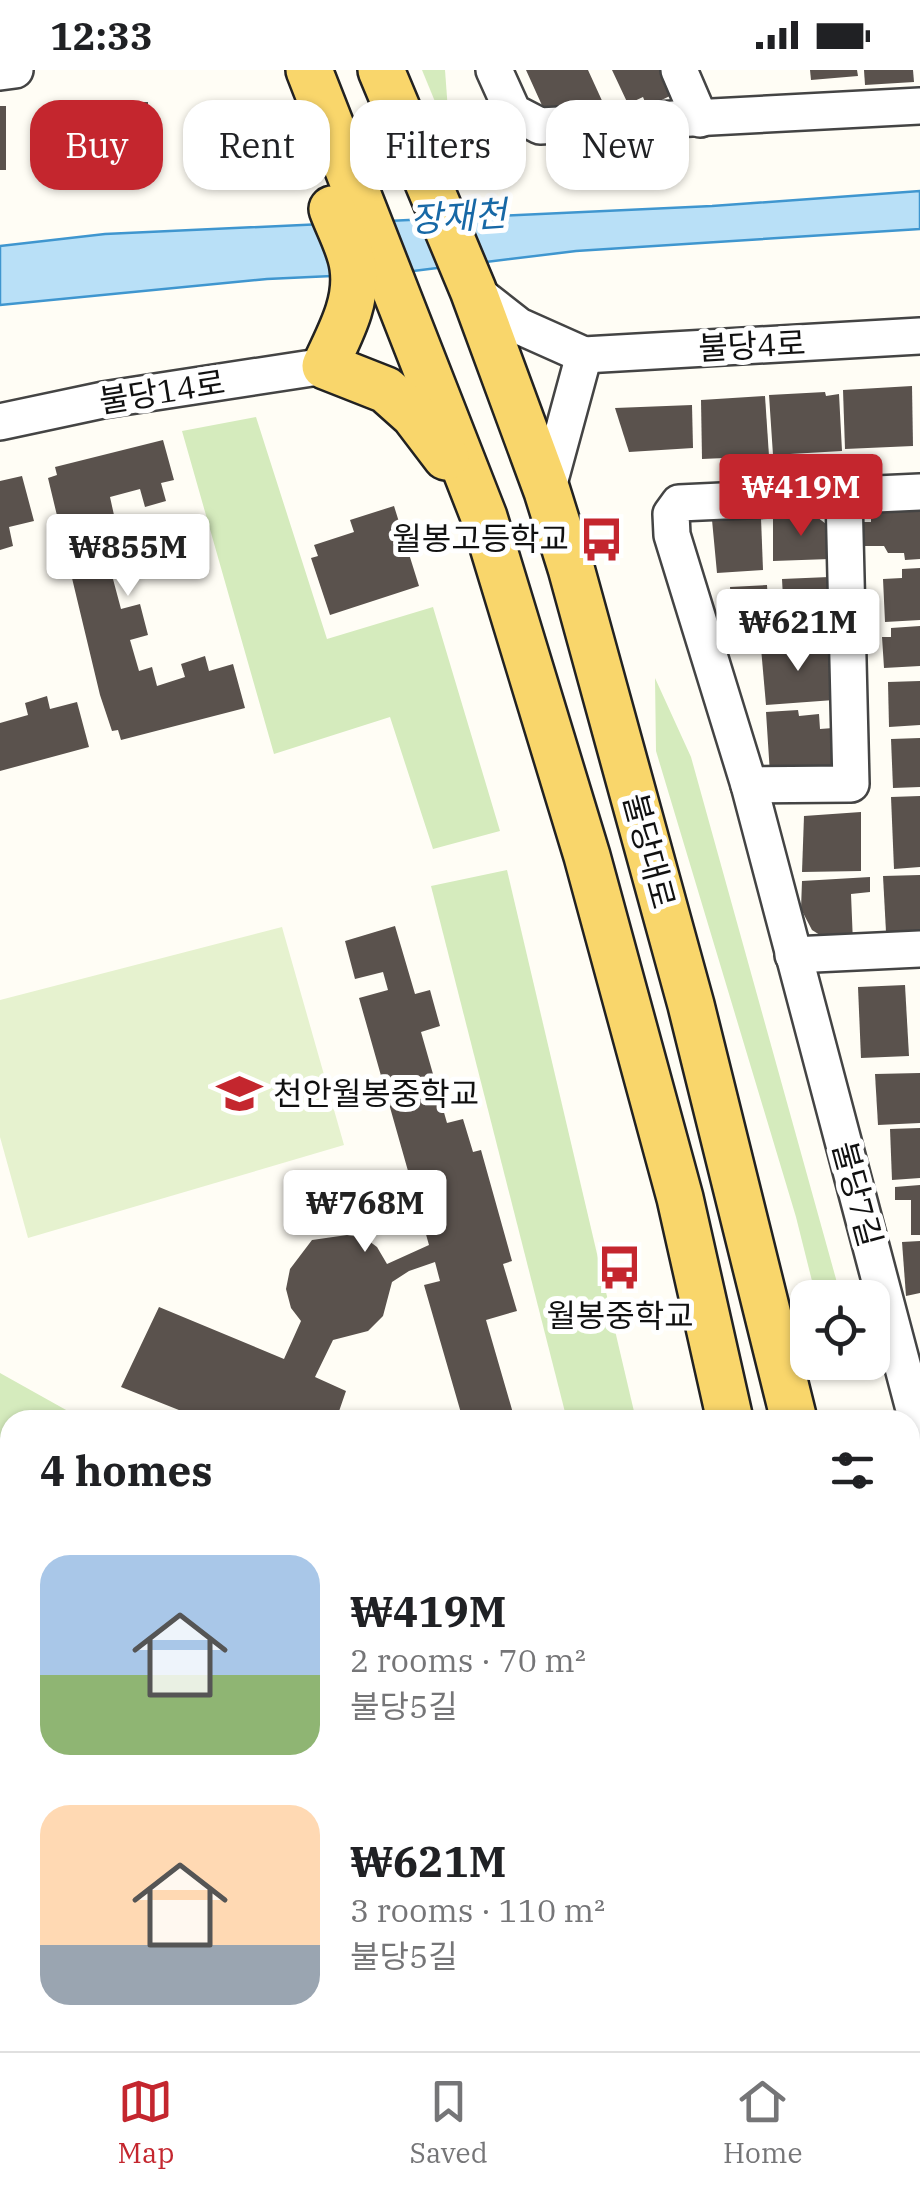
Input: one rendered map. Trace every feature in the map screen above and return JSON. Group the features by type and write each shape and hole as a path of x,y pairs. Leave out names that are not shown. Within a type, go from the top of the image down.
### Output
{"main road":[{"path":"308,70 335,133 327,168 330,204 353,266 352,297 326,366 386,390 414,415 476,497"},
{"name":"불당대로","path":"381,70 472,290 547,491 686,986 792,1410"},
{"name":"불당대로","path":"335,133 476,497 587,856 680,1198 728,1410"},
{"path":"712,1346 712,1410"}],"street":[{"path":"0,72 15,70"},
{"path":"494,70 513,112 540,126 920,106"},
{"path":"678,70 700,119"},
{"path":"472,290 519,326 584,355 547,491"},
{"name":"불당4로","path":"584,355 920,336"},
{"name":"불당14로","path":"0,422 103,400 326,366"},
{"path":"749,785 851,784 844,495 920,492"},
{"name":"불당7길","path":"844,495 679,503 670,514 672,535 749,785 914,1410"},
{"path":"793,955 920,949"}],"green space":[{"path":"422,70 445,70 447,100 434,100"},
{"path":"256,417 327,639 433,607 500,831 433,849 390,717 274,754 182,431"},
{"path":"655,678 691,757 836,1280 812,1280 656,751"},
{"path":"507,870 634,1410 564,1410 431,886"},
{"path":"282,927 344,1145 28,1238 0,1137 0,1000"},
{"path":"0,1373 66,1410 0,1410"}],"water":[{"path":"920,191 920,229 576,251 397,273 267,279 0,305 0,246 105,234 712,206"}],"building":[{"path":"526,70 588,70 602,100 546,100 545,112"},
{"path":"612,70 660,70 672,95 662,100 626,100"},
{"path":"810,70 857,70 858,76 811,80"},
{"path":"864,70 913,70 914,82 865,85"},
{"path":"0,106 6,106 6,170 0,170"},
{"path":"912,386 913,446 845,449 843,390"},
{"path":"825,392 826,396 839,394 842,451 773,455 769,395"},
{"path":"765,396 769,456 702,459 701,400"},
{"path":"692,405 693,448 629,452 615,408"},
{"path":"163,440 174,480 161,483 166,501 145,507 140,489 110,497 114,515 96,520 105,551 123,546 130,573 113,579 121,609 140,604 148,635 130,640 139,671 152,667 157,686 185,677 181,664 205,656 209,671 233,664 245,708 121,740 118,730 112,731 100,695 48,478 57,475 55,467"},
{"path":"22,476 34,521 9,527 13,546 0,550 0,481"},
{"path":"394,506 419,586 330,615 311,558 318,556 314,545 354,532 350,520"},
{"path":"920,506 920,559 905,560 904,553 888,553 884,546 864,546 864,522 871,522 871,514 881,514 881,507"},
{"path":"817,517 830,527 830,559 773,561 773,518"},
{"path":"761,518 763,570 717,573 712,520"},
{"path":"920,568 920,620 885,622 883,579 902,578 902,569"},
{"path":"829,577 831,629 795,631 795,616 784,617 782,579"},
{"path":"767,585 770,634 733,636 730,587"},
{"path":"920,626 920,666 884,668 882,637 891,637 891,628"},
{"path":"829,643 834,700 766,705 761,648"},
{"path":"920,681 920,725 889,727 888,682"},
{"path":"47,696 50,709 77,702 89,747 0,771 0,723 28,715 25,703"},
{"path":"798,710 799,716 819,714 820,729 833,728 835,770 770,774 766,712"},
{"path":"920,738 920,787 893,788 891,739"},
{"path":"920,796 920,867 894,869 891,797"},
{"path":"861,812 861,871 802,872 804,816"},
{"path":"920,875 920,931 886,932 883,876"},
{"path":"870,877 870,892 851,894 853,943 831,942 812,930 801,909 802,881"},
{"path":"395,926 415,994 430,990 440,1026 421,1032 447,1123 463,1119 473,1152 481,1150 512,1261 503,1264 517,1311 486,1320 512,1410 460,1410 424,1285 440,1281 435,1262 392,1282 383,1316 368,1331 333,1340 315,1377 346,1391 339,1410 179,1410 121,1387 159,1307 284,1359 301,1321 291,1308 286,1289 290,1269 312,1240 347,1235 365,1238 377,1247 387,1264 429,1245 359,998 388,990 383,972 355,979 345,941"},
{"path":"905,985 909,1056 861,1058 858,987"},
{"path":"920,1073 920,1123 878,1125 875,1074"},
{"path":"920,1128 920,1178 892,1180 890,1129"},
{"path":"920,1185 920,1235 911,1235 911,1200 895,1200 895,1187"},
{"path":"920,1241 920,1293 906,1296 902,1242"}],"place":[{"name":"월봉고등학교","path":"602,539"},
{"name":"천안월봉중학교","path":"240,1094"},
{"name":"월봉중학교","path":"620,1268"}],"water label":[{"name":"장재천","path":"458,217"}]}
